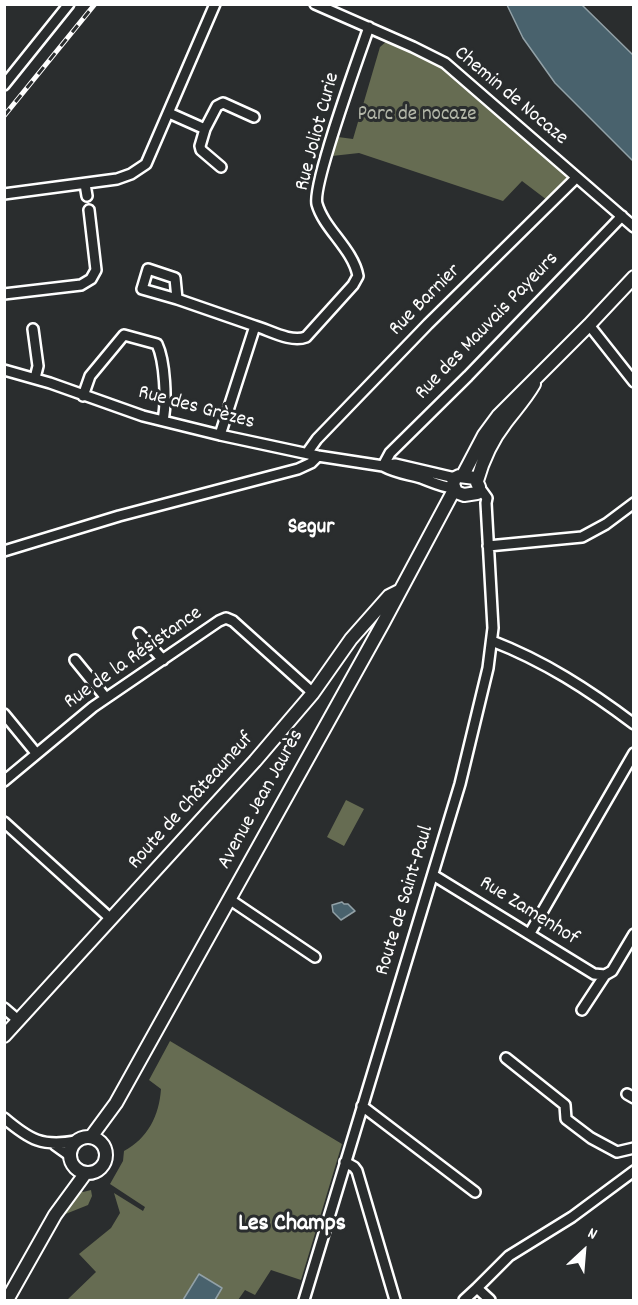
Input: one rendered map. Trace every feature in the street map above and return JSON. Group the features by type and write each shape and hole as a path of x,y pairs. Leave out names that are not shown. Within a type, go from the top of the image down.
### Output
{"main road":[{"name":"Avenue Jean Jaurès","path":"96,1141 442,516 483,460 505,423 526,398 537,377 633,277"},
{"name":"Route de Châteauneuf","path":"4,1035 270,744 313,693 351,639 390,596 401,590"},
{"path":"7,1300 55,1215 76,1165 72,1146 80,1138 96,1141 106,1152 104,1164 96,1172 76,1165"}],"street":[{"path":"4,85 69,4"},
{"path":"4,194 117,179 131,174 146,164 215,4"},
{"name":"Chemin de Nocaze","path":"315,4 413,46 445,63 633,226"},
{"name":"Rue Joliot Curie","path":"255,326 292,338 306,337 358,276 355,263 318,207 316,195 369,27"},
{"path":"221,167 201,150 200,146 205,129 217,106 223,103 254,117"},
{"path":"169,113 205,129"},
{"name":"Rue Barnier","path":"307,453 316,439 428,324 576,178"},
{"path":"85,184 87,196"},
{"path":"4,294 81,285 91,279 96,270 89,210"},
{"name":"Rue des Mauvais Payeurs","path":"383,466 390,453 468,376 622,216"},
{"path":"177,299 255,326 220,435"},
{"path":"589,325 633,382"},
{"path":"33,329 38,366 35,378"},
{"path":"83,396 90,376 124,335 157,344 162,353 165,408 162,420"},
{"name":"Rue des Grèzes","path":"4,370 35,378 143,416 318,456 383,466 395,464 465,486"},
{"path":"4,551 119,516 298,469 311,463 318,456"},
{"name":"Route de Saint-Paul","path":"304,1300 460,784 488,668 492,641 486,503 465,486"},
{"path":"488,546 582,537 606,524 633,503"},
{"name":"Rue de la Résistance","path":"4,781 106,698 226,618 233,621 313,693"},
{"path":"139,633 163,660"},
{"path":"492,641 529,656 591,691 633,724"},
{"path":"75,660 106,698"},
{"path":"4,714 36,753"},
{"path":"530,933 633,753"},
{"path":"4,822 111,919"},
{"name":"Rue Zamenhof","path":"433,875 594,974 605,975"},
{"path":"229,899 315,957"},
{"path":"582,1010 605,975 612,971 633,934"},
{"path":"4,1008 18,1020"},
{"path":"506,1058 565,1106 566,1119 591,1138 617,1152 633,1148"},
{"path":"362,1106 475,1192"},
{"path":"4,1118 20,1132 36,1140 55,1145 76,1141"},
{"path":"55,1145 76,1165"},
{"path":"345,1162 357,1171 395,1300"},
{"path":"464,1300 509,1256 572,1217 633,1172"},
{"path":"477,1288 490,1300"}],"green space":[{"name":"Parc de nocaze","path":"388,40 433,60 571,176 547,200 522,181 503,201 359,153 332,156 338,137 353,139 380,47"},
{"path":"346,800 364,809 344,846 327,837"},
{"path":"170,1041 342,1144 301,1280 271,1270 255,1295 245,1290 238,1300 67,1300 96,1272 79,1254 111,1228 120,1213 114,1193 143,1211 145,1207 110,1184 123,1161 124,1151 140,1140 155,1117 161,1089 149,1080"},
{"path":"78,1189 83,1192 91,1190 92,1196 88,1205 63,1215"}],"water":[{"path":"507,5 582,5 633,55 633,161 555,83 523,38"},
{"path":"342,902 355,911 341,920 333,912 332,905"},
{"path":"199,1274 222,1288 215,1300 183,1300"}],"railway":[{"path":"4,116 95,4"}],"district":[{"name":"Segur","path":"311,529"},
{"name":"Les Champs","path":"292,1226"}]}
